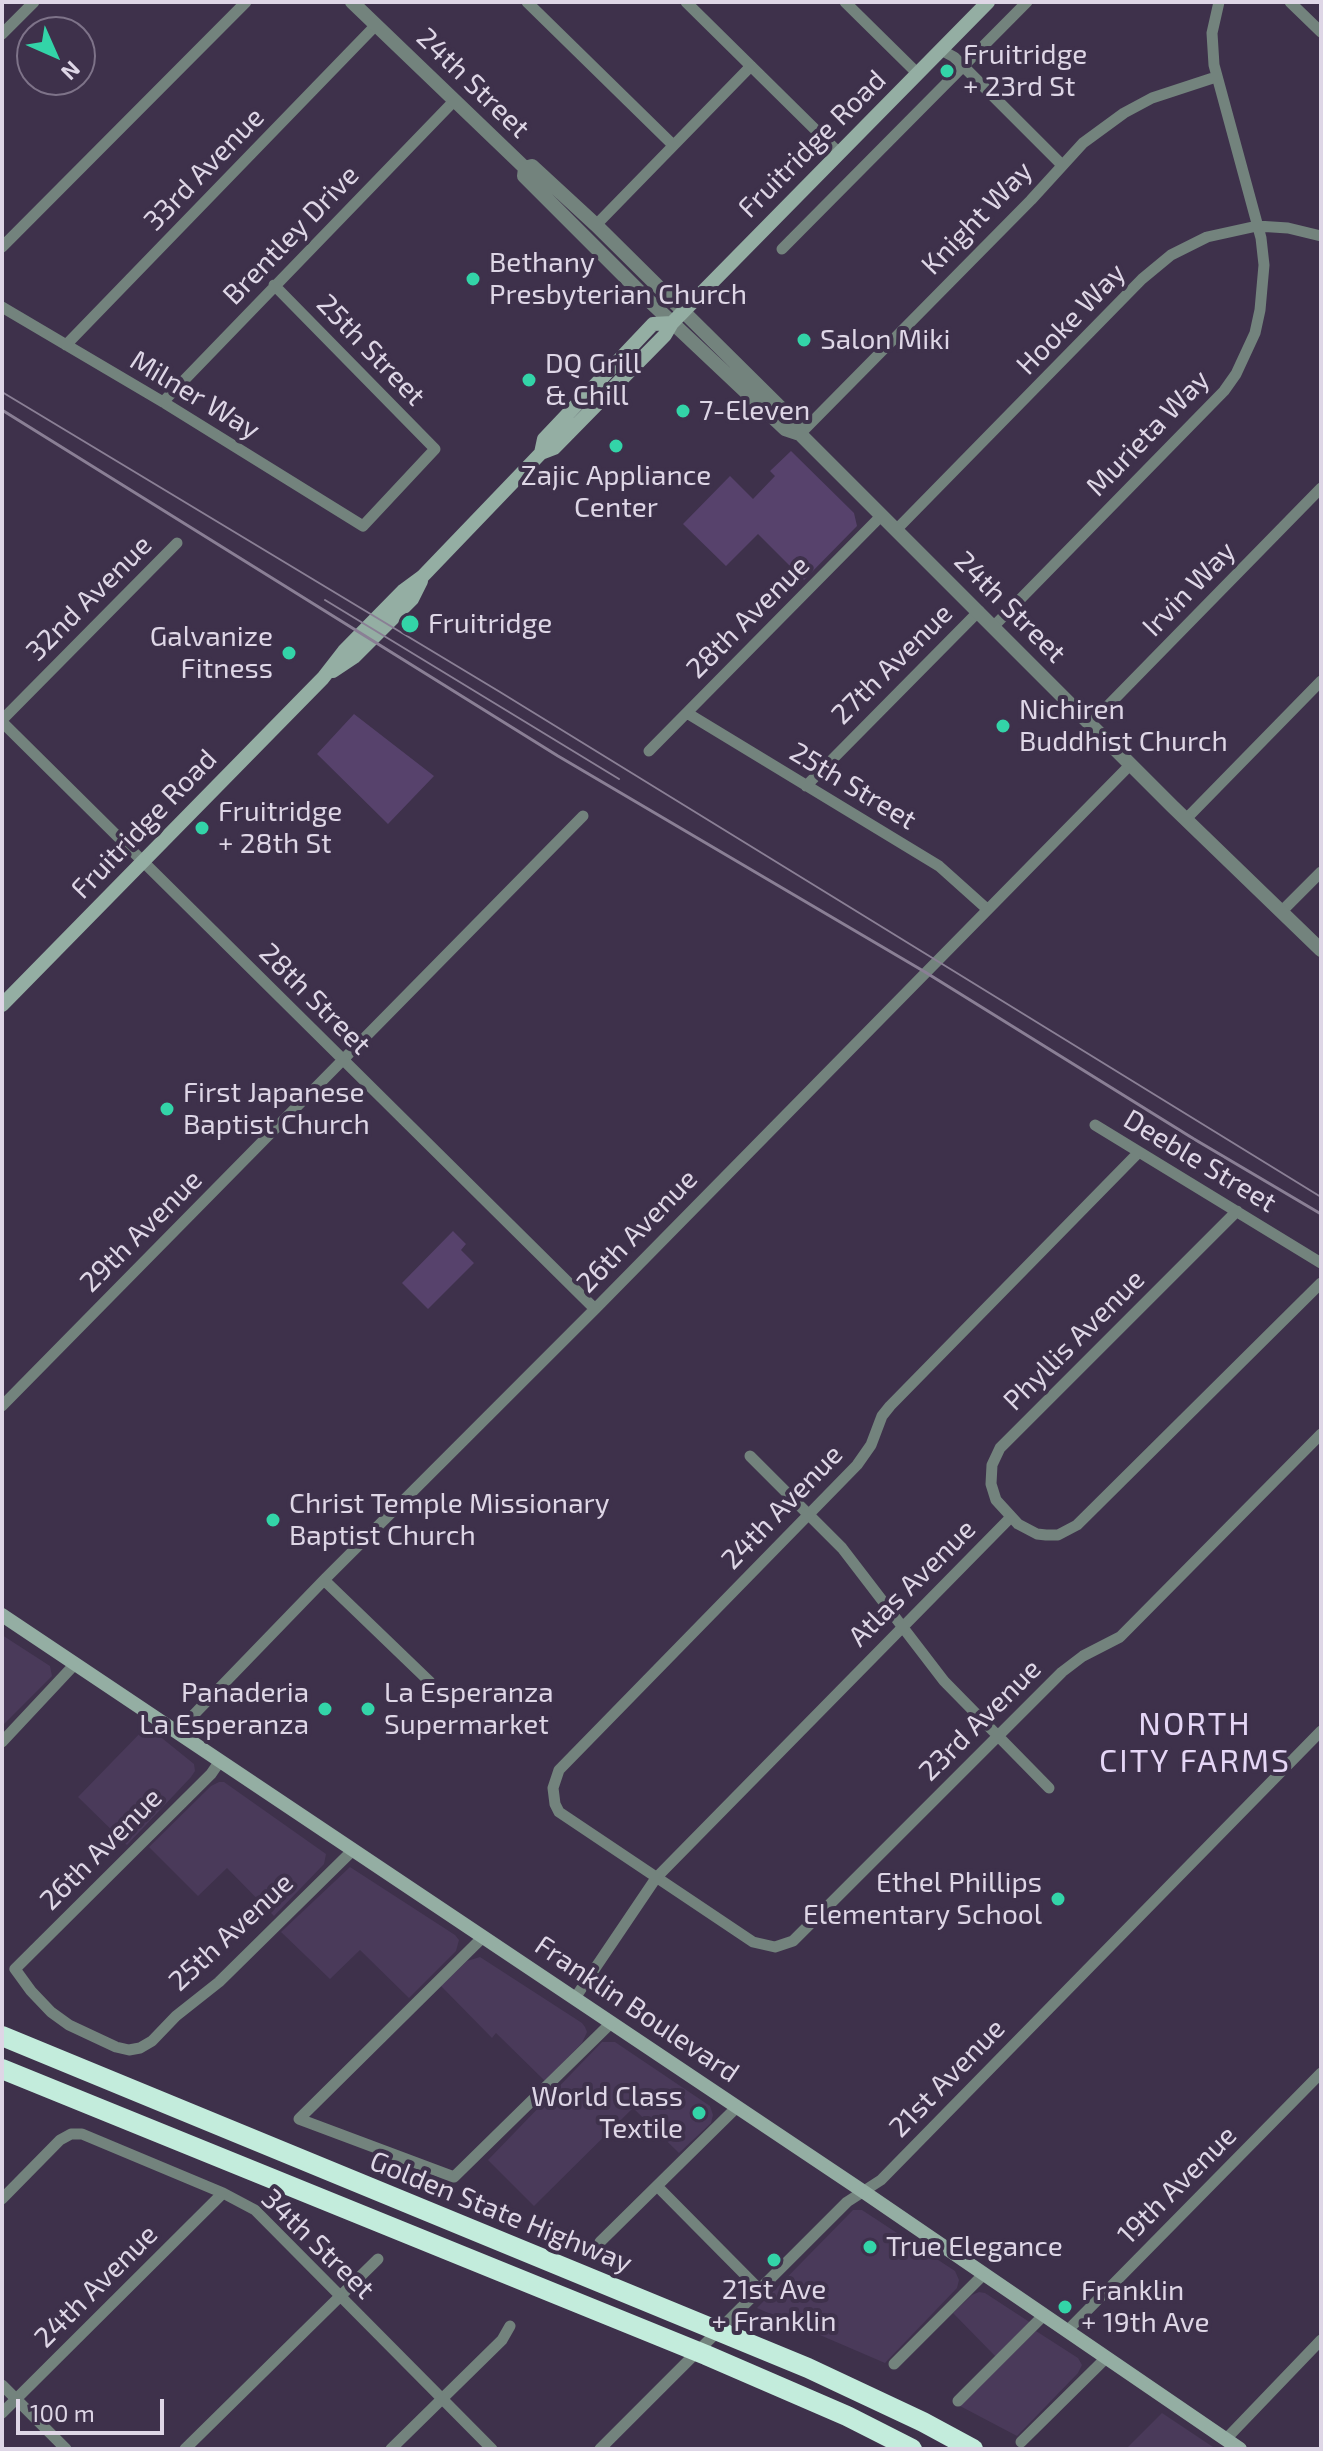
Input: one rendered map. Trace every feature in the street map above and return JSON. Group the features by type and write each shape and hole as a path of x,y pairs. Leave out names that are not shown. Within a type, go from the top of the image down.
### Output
{"highway":[{"name":"Golden State Highway","path":"2,2036 808,2368 973,2449"},
{"name":"Golden State Highway","path":"2,2069 706,2355 847,2416 912,2449"}],"main road":[{"name":"Fruitridge Road","path":"2,1005 323,678 344,651 403,591 422,577 541,453 544,439 653,324 672,323 684,312 988,2"},
{"name":"Franklin Boulevard","path":"2,1615 864,2192 1240,2449"}],"street":[{"path":"2,34 34,2"},
{"path":"2,247 246,2"},
{"name":"24th Street","path":"352,2 525,168"},
{"path":"527,2 672,144"},
{"path":"686,2 839,153"},
{"path":"845,2 917,73"},
{"path":"782,249 1027,2"},
{"name":"Murieta Way","path":"993,627 1205,412 1236,374 1255,333 1264,265 1257,226 1216,77 1212,33 1219,2"},
{"path":"1290,2 1321,32"},
{"name":"33rd Avenue","path":"66,345 376,25"},
{"path":"941,50 964,67 1062,165"},
{"path":"596,225 751,66"},
{"name":"Knight Way","path":"800,434 1031,200 1083,143 1135,106 1170,90 1216,77"},
{"name":"Brentley Drive","path":"163,402 454,101"},
{"name":"24th Street","path":"525,168 532,166 596,225 796,423 800,434 1321,950"},
{"name":"24th Street","path":"525,168 524,176 672,323 785,429 800,434"},
{"name":"Hooke Way","path":"896,530 1154,268 1171,255 1207,237 1257,226 1288,228 1321,236"},
{"name":"25th Street","path":"274,285 435,449 363,526"},
{"name":"Milner Way","path":"2,307 363,526"},
{"name":"Irvin Way","path":"1090,724 1321,488"},
{"name":"28th Avenue","path":"649,751 882,515"},
{"name":"32nd Avenue","path":"2,721 177,543"},
{"name":"27th Avenue","path":"806,786 979,611"},
{"path":"1186,819 1321,681"},
{"name":"25th Street","path":"687,713 946,871 987,909"},
{"name":"28th Street","path":"2,721 595,1309"},
{"name":"26th Avenue","path":"177,1732 1131,764"},
{"name":"29th Avenue","path":"2,1406 583,816"},
{"path":"1282,911 1321,872"},
{"name":"Deeble Street","path":"1095,1125 1321,1263"},
{"name":"24th Avenue","path":"656,1878 565,1818 555,1804 554,1779 559,1770 864,1457 890,1406 1139,1152"},
{"name":"Phyllis Avenue","path":"1011,1517 996,1500 991,1484 992,1465 1000,1448 1237,1211"},
{"name":"Atlas Avenue","path":"575,1998 656,1878 1011,1517 1026,1530 1037,1534 1058,1535 1077,1525 1321,1283"},
{"name":"23rd Avenue","path":"656,1878 753,1942 775,1947 793,1941 1070,1663 1120,1637 1321,1434"},
{"path":"750,1456 861,1570 944,1681 1049,1788"},
{"path":"324,1580 430,1682"},
{"path":"2,1742 75,1664"},
{"name":"21st Avenue","path":"600,2449 847,2202 881,2180 1321,1731"},
{"name":"26th Avenue","path":"140,2048 129,2050 116,2047 69,2025 51,2012 15,1969 211,1774 220,1761"},
{"name":"25th Avenue","path":"140,2048 219,1982 353,1850"},
{"path":"483,1937 299,2119 454,2177 611,2023"},
{"name":"19th Avenue","path":"1067,2331 1321,2073"},
{"path":"600,2242 737,2107"},
{"name":"34th Street","path":"2,2199 60,2140 71,2134 82,2134 223,2193 255,2210 492,2449"},
{"path":"657,2186 761,2291"},
{"name":"24th Avenue","path":"2,2413 223,2193"},
{"path":"185,2449 378,2259"},
{"path":"894,2364 984,2274"},
{"path":"958,2401 1044,2315"},
{"path":"391,2449 502,2340 510,2326"},
{"path":"1226,2439 1321,2340"},
{"path":"1021,2442 1106,2358"},
{"path":"2,2385 66,2449"}],"shaded area":[{"path":"791,451 854,513 857,526 804,580 758,534 726,566 683,524 730,476 753,499 775,476 770,471"},
{"path":"354,714 434,776 388,824 317,754"},
{"path":"453,1231 466,1244 461,1250 474,1263 428,1309 402,1283"},
{"path":"2,1635 50,1666 52,1676 2,1726"},
{"path":"147,1726 194,1764 195,1771 127,1845 78,1797"},
{"path":"224,1782 326,1854 324,1864 274,1916 227,1868 198,1896 149,1847 211,1786"},
{"path":"350,1867 459,1940 456,1951 409,1998 360,1950 330,1979 281,1932"},
{"path":"480,1957 585,2027 587,2032 582,2043 545,2081 496,2033 492,2038 441,1986 467,1961"},
{"path":"602,2042 615,2042 710,2106 713,2115 711,2123 679,2153 633,2108 534,2206 488,2160"},
{"path":"853,2210 862,2210 955,2271 959,2280 957,2288 885,2363 757,2308"},
{"path":"979,2292 1031,2323 996,2357 953,2313"},
{"path":"1036,2331 1078,2358 1082,2365 1078,2373 1017,2436 960,2406"},
{"path":"1162,2413 1216,2449 1126,2449"}],"tram line":[{"path":"2,392 500,692 1321,1197"},
{"path":"325,600 619,779"}],"railway":[{"path":"2,410 558,756 925,972 1321,1214"}],"place":[{"name":"Fruitridge + 23rd St","path":"947,71"},
{"name":"Bethany Presbyterian Church","path":"473,279"},
{"name":"Salon Miki","path":"804,340"},
{"name":"DQ Grill & Chill","path":"529,380"},
{"name":"7-Eleven","path":"683,411"},
{"name":"Zajic Appliance Center","path":"616,446"},
{"name":"Fruitridge","path":"410,624"},
{"name":"Galvanize Fitness","path":"289,653"},
{"name":"Nichiren Buddhist Church","path":"1003,726"},
{"name":"Fruitridge + 28th St","path":"202,828"},
{"name":"First Japanese Baptist Church","path":"167,1109"},
{"name":"Christ Temple Missionary Baptist Church","path":"273,1520"},
{"name":"Panaderia La Esperanza","path":"325,1709"},
{"name":"La Esperanza Supermarket","path":"368,1709"},
{"name":"Ethel Phillips Elementary School","path":"1058,1899"},
{"name":"World Class Textile","path":"699,2113"},
{"name":"True Elegance","path":"870,2247"},
{"name":"21st Ave + Franklin","path":"774,2260"},
{"name":"Franklin + 19th Ave","path":"1065,2307"}],"district":[{"name":"NORTH CITY FARMS","path":"1195,1742"}]}
